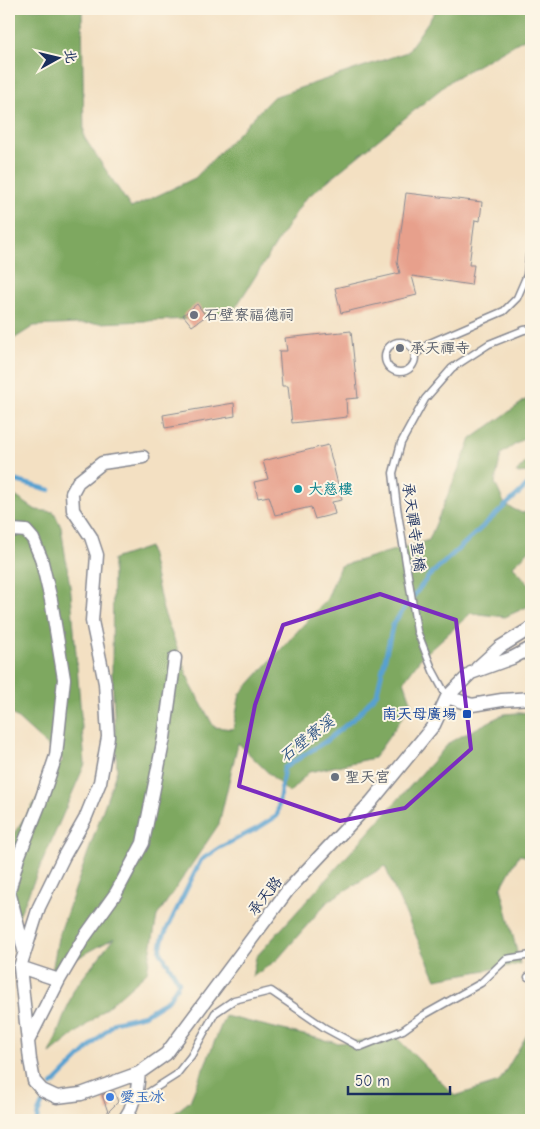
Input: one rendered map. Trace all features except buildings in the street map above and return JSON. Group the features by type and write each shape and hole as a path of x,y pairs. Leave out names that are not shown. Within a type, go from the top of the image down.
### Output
{"street":[{"path":"27,1042 20,967 24,950 39,907 85,819 100,782 108,737 105,683 92,621 97,555 91,537 73,510 72,493 78,482 102,463 142,457"},
{"path":"9,533 13,530 26,531 33,539 42,558 64,679 56,756 18,858 10,890 24,950"},
{"path":"531,628 500,647 447,697 472,705 531,698"},
{"path":"472,673 512,658 531,648"},
{"path":"27,1042 59,980 83,939 116,894 143,843 164,738 175,658"},
{"name":"承天路","path":"27,1042 34,1081 42,1090 57,1097 80,1094 138,1073 166,1054 288,890 371,802 434,725 447,697"},
{"path":"20,967 59,980"},
{"path":"124,1120 137,1090 138,1073"}],"lane":[{"path":"416,354 411,346 406,343 397,342 392,344 386,352 386,362 392,370 402,373 411,368 416,359 416,354 430,343 504,311 517,298 527,275 531,239"},
{"name":"承天禪寺聖橋","path":"447,697 433,671 417,631 397,507 394,473 401,443 425,399 452,368 490,344 531,329"},
{"path":"133,1103 176,1075 191,1056 215,1013 234,1000 271,991 325,1028 360,1047 403,1030 424,1015 481,983 506,959 531,955"}],"highlighted area":[{"path":"380,594 456,620 471,749 405,808 340,821 239,786 255,705 283,625"}],"green space":[{"path":"9,9 82,9 84,137 131,208 195,178 273,97 407,52 437,9 531,9 531,35 453,79 304,200 234,310 211,318 34,326 9,342"},
{"path":"531,396 531,434 501,454 495,483 505,505 522,513 531,511 531,549 513,566 531,587 531,605 505,617 471,613 420,659 404,681 412,704 374,758 309,772 289,793 238,743 219,824 157,916 147,972 95,1018 50,1054 74,989 114,938 52,972 58,938 117,770 112,674 113,559 149,547 163,610 191,685 214,727 233,729 240,694 327,599 340,566 429,540 471,439"},
{"path":"531,456 531,472 516,473"},
{"path":"9,492 36,510 54,512 61,527 71,593 85,764 20,913 9,945 9,841 63,760 9,711"},
{"path":"531,712 531,857 519,855 501,888 520,964 436,979 385,866 328,901 277,960 252,977 256,957 450,742 504,714"},
{"path":"225,1016 337,1043 396,1037 455,1096 499,1082 531,1028 531,1120 166,1120 190,1101"}],"waterway":[{"path":"9,473 13,480 50,490"},
{"name":"石壁寮溪","path":"52,1085 115,1022 144,1015 169,999 179,982 160,951 163,937 201,860 277,816 284,768 326,741 357,716 377,693 393,624 428,577 531,482"},
{"name":"石壁寮溪","path":"37,1120 42,1104"}],"place":[{"name":"石壁寮福德祠","path":"194,315"},
{"name":"承天禪寺","path":"400,348"},
{"name":"大慈樓","path":"298,489"},
{"name":"南天母廣場","path":"467,714"},
{"name":"聖天宮","path":"335,777"},
{"name":"愛玉冰","path":"110,1097"}]}
